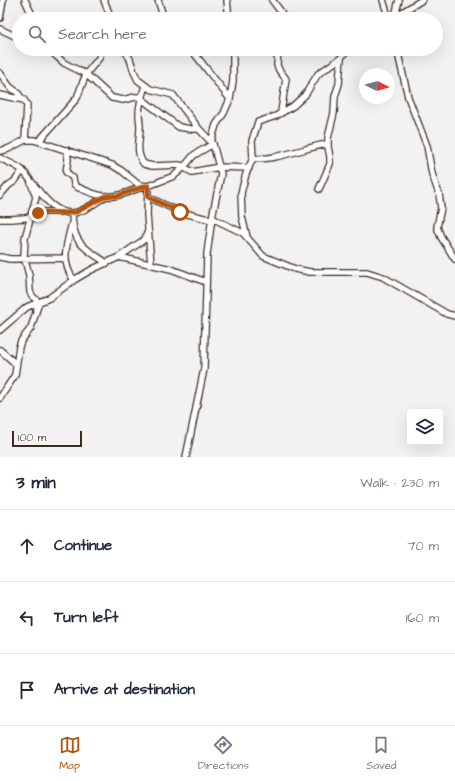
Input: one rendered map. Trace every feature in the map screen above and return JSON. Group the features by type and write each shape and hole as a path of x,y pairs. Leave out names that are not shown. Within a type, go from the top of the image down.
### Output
{"street":[{"path":"0,18 2,0"},
{"path":"25,0 31,12"},
{"path":"158,0 162,12"},
{"path":"227,0 228,12"},
{"path":"272,0 281,12"},
{"path":"383,0 389,12"},
{"path":"394,12 399,0"},
{"path":"402,12 422,0"},
{"path":"106,2 108,12"},
{"path":"0,29 12,35"},
{"path":"56,56 64,63 86,74 112,98 123,100 135,97 141,98 179,127 198,129"},
{"path":"39,142 79,95 86,74 100,56"},
{"path":"128,56 136,76 145,86 150,89 173,95 198,129 212,143 222,176 212,219 207,254 204,369 186,457"},
{"path":"196,56 230,99"},
{"path":"66,150 68,160 66,172 73,178 75,185 99,195 117,196 174,176 194,155 212,143 216,125 224,113 230,99 233,81 233,56"},
{"path":"278,56 277,65 286,79 281,112"},
{"path":"399,56 408,97 427,146 432,174 439,194 442,208 437,227 441,237 455,259"},
{"path":"247,237 242,217 242,187 253,158 252,140 258,122 276,116 297,104 318,74 341,58"},
{"path":"319,189 330,164 327,144 334,112 335,96 339,84 341,58"},
{"path":"0,73 10,87 26,102 25,140"},
{"path":"145,86 141,98 138,149 142,162 149,166 180,165 183,168 194,172 220,167 248,168"},
{"path":"0,95 22,99"},
{"path":"0,151 25,140 39,142 116,167 138,184 146,186"},
{"path":"253,158 265,159 327,144"},
{"path":"0,158 22,171 48,201 64,212"},
{"path":"0,195 15,181 22,171"},
{"path":"31,183 36,195 25,238 25,260 29,275 30,292 39,302"},
{"path":"146,186 148,197 148,231 151,264"},
{"path":"0,219 31,216 41,212 72,213 106,196"},
{"path":"148,197 180,212 212,219 239,231 247,237 263,256 294,269 310,272 353,271 375,273 447,314 455,316"},
{"path":"72,213 72,222 65,258 66,268 74,280"},
{"path":"72,222 77,239 82,246 107,263"},
{"path":"0,330 28,307 49,298 74,280 120,257 145,239 148,231"},
{"path":"0,257 25,260 65,258"},
{"path":"120,257 176,271 206,282"},
{"path":"0,398 15,375 19,347 21,341 31,328 39,302"},
{"path":"0,350 16,364"}],"route":[{"path":"38,213 76,212 106,196 117,196 145,186 148,186 148,197 180,212"}]}
